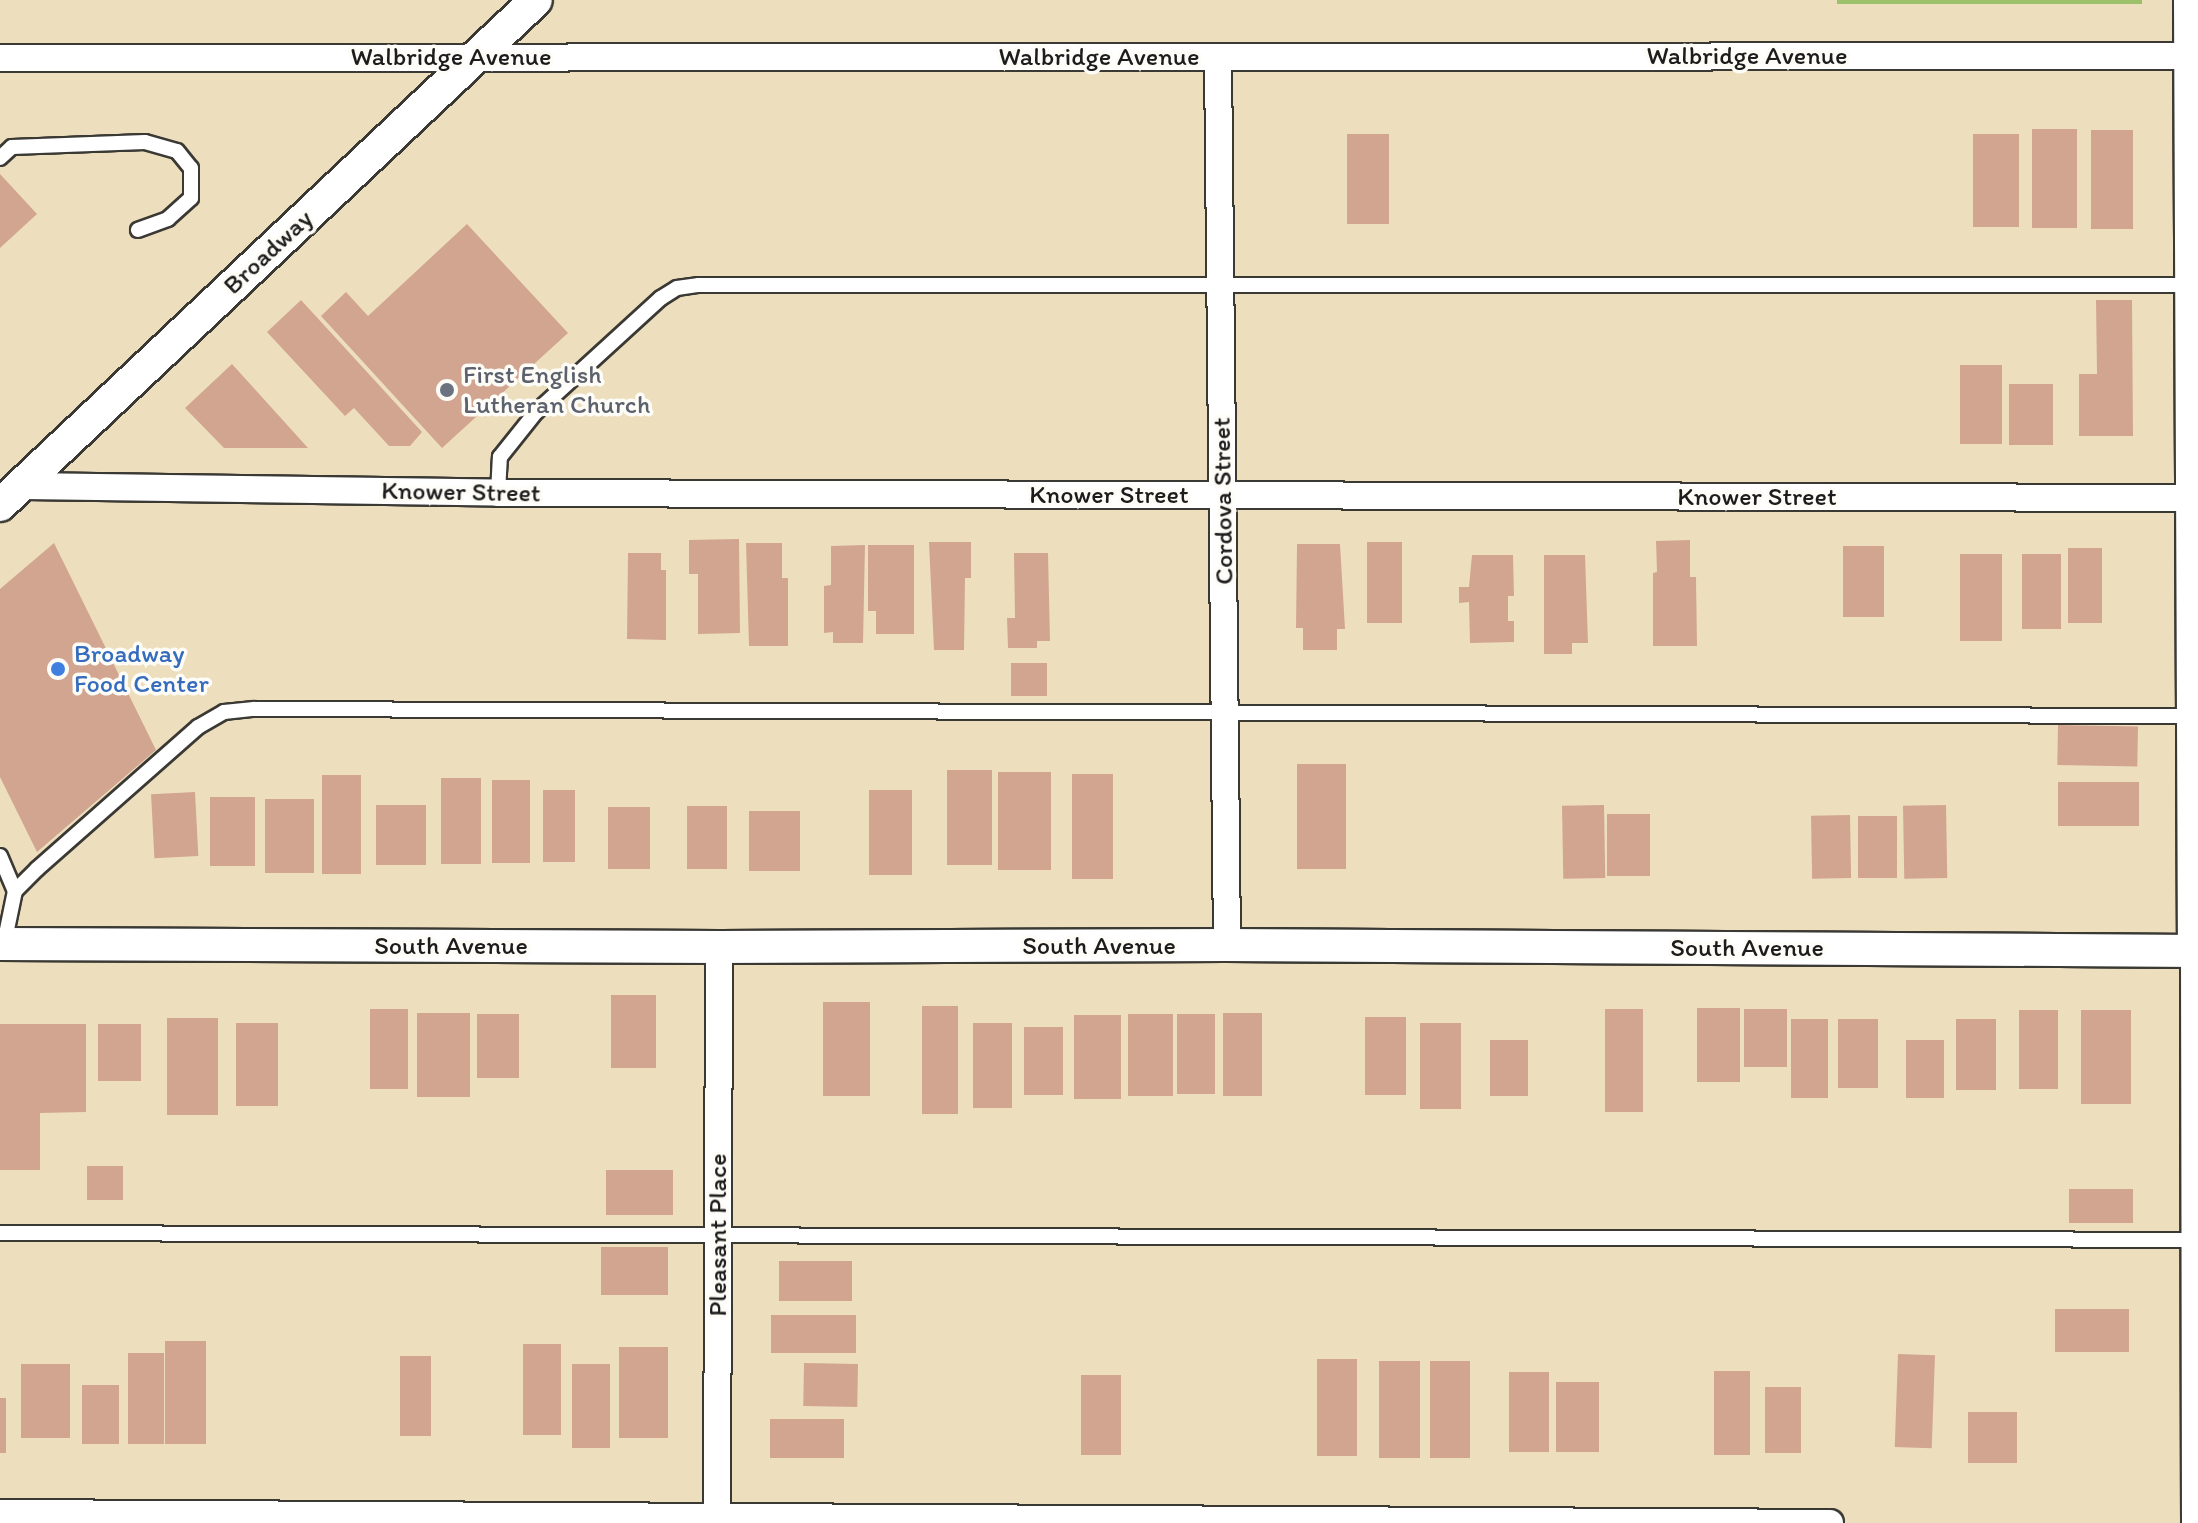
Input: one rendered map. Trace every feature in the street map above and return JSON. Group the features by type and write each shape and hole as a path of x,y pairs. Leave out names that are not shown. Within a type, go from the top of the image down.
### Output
{"street":[{"name":"Broadway","path":"10,496 536,0"},
{"path":"2190,0 2194,56 2195,1523"},
{"name":"Walbridge Avenue","path":"0,58 2194,56"},
{"name":"Cordova Street","path":"1218,57 1227,945"},
{"name":"Knower Street","path":"10,496 498,493 2195,498"},
{"name":"South Avenue","path":"2,944 719,947 1227,945 2196,951"},
{"name":"Pleasant Place","path":"717,1520 719,947"},
{"path":"0,1513 717,1520 1830,1523"}],"lane":[{"path":"0,158 12,147 145,142 177,151 191,168 191,198 168,219 138,230"},
{"path":"498,493 500,457 512,438 536,412 677,288 699,285 2194,285"},
{"path":"2,944 15,891 198,727 224,712 285,709 2195,716"},
{"path":"0,856 15,891"},
{"path":"0,1233 2196,1240"}],"green space":[{"path":"1837,0 2142,0 2142,4 1837,4"}],"building":[{"path":"2032,129 2077,129 2077,228 2032,228"},
{"path":"2091,130 2133,130 2133,229 2091,229"},
{"path":"1347,134 1389,134 1389,224 1347,224"},
{"path":"1973,134 2019,134 2019,227 1973,227"},
{"path":"0,174 37,214 0,248"},
{"name":"First English Lutheran Church","path":"467,224 568,333 442,448 321,316 346,292 368,316"},
{"path":"301,300 422,432 410,446 389,446 354,408 345,416 267,332"},
{"path":"2096,300 2132,300 2133,436 2079,436 2079,374 2097,374"},
{"path":"232,364 308,448 224,448 185,408"},
{"path":"1960,365 2002,365 2002,444 1960,444"},
{"path":"2009,384 2053,384 2053,445 2009,445"},
{"path":"739,539 740,633 698,634 698,574 689,574 689,540"},
{"path":"1690,540 1690,577 1696,577 1697,646 1653,646 1656,541"},
{"path":"929,542 971,542 971,578 965,578 964,650 934,650"},
{"path":"1367,542 1402,542 1402,623 1367,623"},
{"name":"Broadway Food Center","path":"54,543 156,750 37,852 0,777 0,589"},
{"path":"746,543 782,543 782,578 788,578 788,646 749,646"},
{"path":"1297,544 1340,544 1345,629 1337,629 1337,650 1303,650 1303,628 1296,628"},
{"path":"865,545 863,643 833,643 833,632 824,633 824,586 831,585 831,546"},
{"path":"868,545 914,545 914,634 876,634 876,611 868,611"},
{"path":"1843,546 1884,546 1884,617 1843,617"},
{"path":"2068,548 2102,548 2102,623 2068,623"},
{"path":"628,553 661,553 661,570 666,570 666,640 627,639"},
{"path":"1014,553 1048,553 1050,641 1037,641 1037,648 1008,648 1007,618 1015,618"},
{"path":"1960,554 2002,554 2002,641 1960,641"},
{"path":"2022,554 2061,554 2061,629 2022,629"},
{"path":"1472,555 1513,555 1514,596 1508,596 1508,621 1514,621 1514,642 1470,643 1469,602 1459,603 1459,587 1469,587"},
{"path":"1544,555 1585,555 1588,643 1572,643 1572,654 1544,654"},
{"path":"1011,663 1047,663 1047,696 1011,696"},
{"path":"2058,725 2138,726 2137,766 2057,765"},
{"path":"1297,764 1346,764 1346,869 1297,869"},
{"path":"947,770 992,770 992,865 947,865"},
{"path":"998,772 1051,772 1051,870 998,870"},
{"path":"1072,774 1113,774 1113,879 1072,879"},
{"path":"322,775 361,775 361,874 322,874"},
{"path":"441,778 481,778 481,864 441,864"},
{"path":"492,780 530,780 530,863 492,863"},
{"path":"2058,782 2139,782 2139,826 2058,826"},
{"path":"543,790 575,790 575,862 543,862"},
{"path":"869,790 912,790 912,875 869,875"},
{"path":"195,792 198,856 154,858 151,794"},
{"path":"210,797 255,797 255,866 210,866"},
{"path":"265,799 314,799 314,873 265,873"},
{"path":"376,805 426,805 426,865 376,865"},
{"path":"1604,805 1605,878 1563,879 1562,806"},
{"path":"1946,805 1947,878 1904,879 1903,806"},
{"path":"687,806 727,806 727,869 687,869"},
{"path":"608,807 650,807 650,869 608,869"},
{"path":"749,811 800,811 800,871 749,871"},
{"path":"1607,814 1650,814 1650,876 1607,876"},
{"path":"1850,815 1851,878 1812,879 1811,816"},
{"path":"1858,816 1897,816 1897,878 1858,878"},
{"path":"611,995 656,995 656,1068 611,1068"},
{"path":"823,1002 870,1002 870,1096 823,1096"},
{"path":"922,1006 958,1006 958,1114 922,1114"},
{"path":"1697,1008 1740,1008 1740,1082 1697,1082"},
{"path":"370,1009 408,1009 408,1089 370,1089"},
{"path":"1605,1009 1643,1009 1643,1112 1605,1112"},
{"path":"1744,1009 1787,1009 1787,1067 1744,1067"},
{"path":"2019,1010 2058,1010 2058,1089 2019,1089"},
{"path":"2081,1010 2131,1010 2131,1104 2081,1104"},
{"path":"417,1013 470,1013 470,1097 417,1097"},
{"path":"1223,1013 1262,1013 1262,1096 1223,1096"},
{"path":"477,1014 519,1014 519,1078 477,1078"},
{"path":"1128,1014 1173,1014 1173,1096 1128,1096"},
{"path":"1177,1014 1215,1014 1215,1094 1177,1094"},
{"path":"1074,1015 1121,1015 1121,1099 1074,1099"},
{"path":"1365,1017 1406,1017 1406,1095 1365,1095"},
{"path":"167,1018 218,1018 218,1115 167,1115"},
{"path":"1791,1019 1828,1019 1828,1098 1791,1098"},
{"path":"1838,1019 1878,1019 1878,1088 1838,1088"},
{"path":"1956,1019 1996,1019 1996,1090 1956,1090"},
{"path":"236,1023 278,1023 278,1106 236,1106"},
{"path":"973,1023 1012,1023 1012,1108 973,1108"},
{"path":"1420,1023 1461,1023 1461,1109 1420,1109"},
{"path":"0,1024 86,1024 86,1112 40,1113 40,1170 0,1170"},
{"path":"98,1024 141,1024 141,1081 98,1081"},
{"path":"1024,1027 1063,1027 1063,1095 1024,1095"},
{"path":"1490,1040 1528,1040 1528,1096 1490,1096"},
{"path":"1906,1040 1944,1040 1944,1098 1906,1098"},
{"path":"87,1166 123,1166 123,1200 87,1200"},
{"path":"606,1170 673,1170 673,1215 606,1215"},
{"path":"2069,1189 2133,1189 2133,1223 2069,1223"},
{"path":"601,1247 668,1247 668,1295 601,1295"},
{"path":"779,1261 852,1261 852,1301 779,1301"},
{"path":"2055,1309 2129,1309 2129,1352 2055,1352"},
{"path":"771,1315 856,1315 856,1353 771,1353"},
{"path":"165,1341 206,1341 206,1444 165,1444"},
{"path":"523,1344 561,1344 561,1435 523,1435"},
{"path":"619,1347 668,1347 668,1438 619,1438"},
{"path":"128,1353 164,1353 164,1444 128,1444"},
{"path":"1898,1354 1935,1355 1932,1448 1895,1447"},
{"path":"400,1356 431,1356 431,1436 400,1436"},
{"path":"1317,1359 1357,1359 1357,1456 1317,1456"},
{"path":"1379,1361 1420,1361 1420,1458 1379,1458"},
{"path":"1430,1361 1470,1361 1470,1458 1430,1458"},
{"path":"804,1363 858,1364 857,1407 803,1406"},
{"path":"21,1364 70,1364 70,1438 21,1438"},
{"path":"572,1364 610,1364 610,1448 572,1448"},
{"path":"1714,1371 1750,1371 1750,1455 1714,1455"},
{"path":"1509,1372 1549,1372 1549,1452 1509,1452"},
{"path":"1081,1375 1121,1375 1121,1455 1081,1455"},
{"path":"1556,1382 1599,1382 1599,1452 1556,1452"},
{"path":"82,1385 119,1385 119,1444 82,1444"},
{"path":"1765,1387 1801,1387 1801,1453 1765,1453"},
{"path":"0,1398 6,1398 6,1453 0,1453"},
{"path":"1968,1412 2017,1412 2017,1463 1968,1463"},
{"path":"770,1419 844,1419 844,1458 770,1458"}],"place":[{"name":"First English Lutheran Church","path":"447,390"},
{"name":"Broadway Food Center","path":"58,669"}]}
